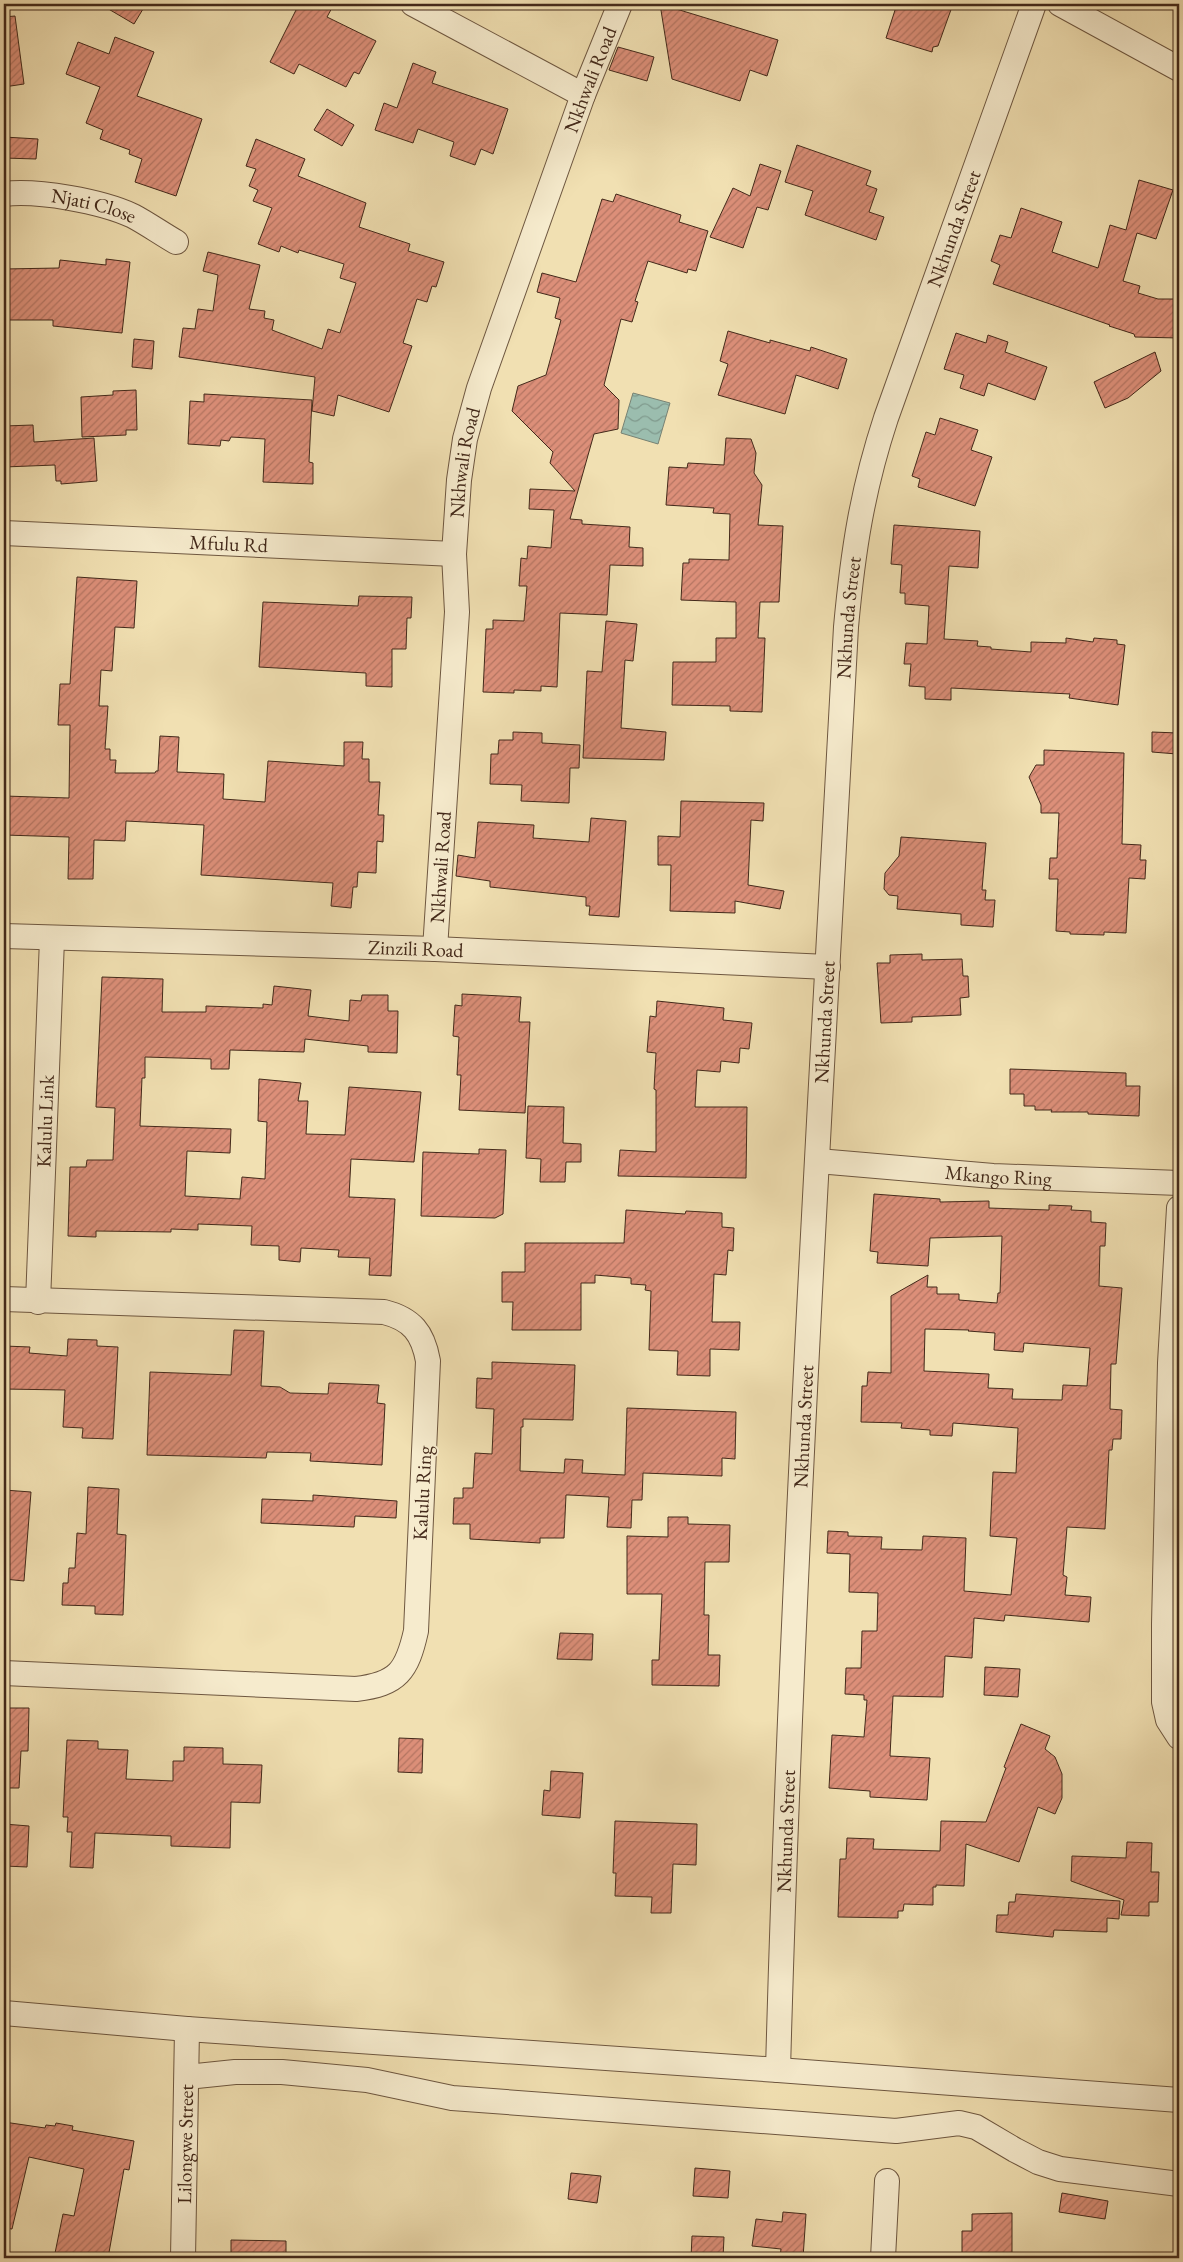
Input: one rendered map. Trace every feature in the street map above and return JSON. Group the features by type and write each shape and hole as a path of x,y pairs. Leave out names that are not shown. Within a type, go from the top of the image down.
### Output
{"street":[{"path":"413,4 583,95"},
{"name":"Nkhwali Road","path":"435,949 457,612 454,554 459,480 465,439 480,388 583,95 620,4"},
{"name":"Nkhunda Street","path":"778,2070 785,1810 846,626 853,553 865,486 886,418 1034,4"},
{"path":"1060,4 1179,69"},
{"name":"Njati Close","path":"4,194 53,196 118,210 133,216 176,242"},
{"name":"Mfulu Rd","path":"4,533 454,554"},
{"name":"Zinzili Road","path":"4,936 52,939 435,949 828,967"},
{"name":"Kalulu Link","path":"38,1302 52,939"},
{"name":"Mkango Ring","path":"818,1161 993,1176 1179,1182"},
{"path":"1179,1208 1170,1363 1164,1624 1164,1702 1168,1720 1179,1737"},
{"name":"Kalulu Ring","path":"4,1300 384,1312 398,1315 419,1334 426,1346 428,1362 416,1631 410,1656 399,1674 388,1682 356,1690 4,1673"},
{"path":"4,2013 187,2029 1179,2100"},
{"name":"Lilongwe Street","path":"183,2258 187,2029"},
{"path":"187,2077 235,2072 292,2073 367,2080 452,2098 896,2131 959,2123 976,2127 1038,2162 1060,2169 1179,2184"},
{"path":"882,2258 887,2181"}],"water":[{"path":"633,393 670,403 658,444 621,433"}],"building":[{"path":"100,4 146,4 134,24"},
{"path":"299,4 334,4 327,17 376,41 359,74 354,72 346,87 299,64 294,74 270,62"},
{"path":"660,4 778,40 767,76 750,70 740,101 672,79"},
{"path":"897,4 953,4 938,46 933,47 932,52 886,38"},
{"path":"15,16 24,84 4,87 4,17"},
{"path":"115,37 154,52 137,96 202,119 176,196 135,182 142,159 129,154 130,150 100,139 103,130 86,123 100,87 66,74 78,42 109,54"},
{"path":"618,47 654,57 647,81 609,70"},
{"path":"413,63 436,72 432,83 508,109 493,154 481,149 475,165 450,156 454,142 418,129 413,143 375,130 384,103 397,108"},
{"path":"327,109 354,125 342,146 314,130"},
{"path":"4,137 38,139 36,159 4,158"},
{"path":"256,139 305,159 298,176 366,203 359,227 410,244 408,251 444,262 436,287 432,286 427,302 417,299 403,343 412,346 389,412 338,395 334,416 312,411 315,377 179,357 183,328 195,329 198,309 213,311 218,275 203,271 208,252 260,265 249,309 265,311 264,318 274,320 272,330 322,349 328,329 340,333 356,283 340,278 344,264 299,250 298,253 281,246 279,252 258,244 272,208 253,201 258,190 249,186 256,169 246,166"},
{"path":"797,145 871,171 866,185 877,189 869,212 884,217 876,240 805,215 813,191 785,182"},
{"path":"760,164 781,171 768,210 757,207 743,248 710,237 733,188 750,196"},
{"path":"1139,180 1173,190 1156,239 1137,233 1123,281 1140,286 1138,293 1158,299 1179,299 1179,338 1135,337 1134,334 1110,325 993,284 1000,265 991,261 1000,235 1011,238 1021,208 1062,222 1052,252 1098,268 1110,225 1126,230"},
{"path":"616,194 681,215 679,222 708,231 696,271 688,269 687,273 648,261 635,301 638,302 632,322 621,319 604,385 619,400 618,429 594,434 570,519 582,520 582,524 630,527 629,547 643,548 643,566 610,565 607,615 560,613 557,687 541,686 541,691 514,690 514,693 483,692 486,629 493,629 493,620 524,621 527,586 519,586 521,558 527,559 528,546 551,548 554,510 529,509 530,489 575,491 550,463 553,452 512,411 518,386 546,375 561,320 555,318 560,298 537,292 542,273 576,282 602,199 613,202"},
{"path":"106,259 130,262 122,333 53,326 53,320 4,320 4,269 59,268 60,260 106,265"},
{"path":"728,331 770,343 770,340 810,351 811,347 847,359 838,389 796,375 785,414 718,395 728,364 720,361"},
{"path":"956,333 986,343 988,335 1008,342 1005,352 1047,367 1035,400 988,383 984,396 960,388 964,375 944,369"},
{"path":"134,339 154,341 152,369 132,367"},
{"path":"1155,352 1161,371 1128,398 1105,408 1094,382"},
{"path":"136,390 137,430 126,430 126,435 82,437 81,397 113,395 113,391"},
{"path":"204,394 312,400 309,462 313,463 313,484 263,482 265,439 231,437 229,441 221,440 220,446 188,444 190,401 204,402"},
{"path":"940,418 978,430 971,450 992,457 975,506 918,487 920,479 912,476 926,432 935,435"},
{"path":"33,425 34,442 94,438 97,481 61,484 61,481 56,481 55,465 4,467 4,426"},
{"path":"726,438 751,439 756,453 754,473 762,485 758,525 783,526 779,602 760,602 758,638 765,638 762,712 730,711 730,706 672,705 673,662 716,662 716,638 736,638 736,602 681,600 683,563 689,563 689,559 729,560 730,514 713,513 714,508 666,505 669,467 687,468 688,463 724,465"},
{"path":"894,525 980,531 978,568 949,566 944,639 978,641 977,646 991,647 991,649 1031,652 1031,642 1066,643 1066,638 1093,642 1094,638 1117,640 1117,644 1125,645 1118,705 1069,698 1070,694 951,688 951,700 925,699 925,687 909,686 911,664 904,664 906,643 927,644 929,606 905,604 905,593 900,593 902,565 891,564"},
{"path":"77,577 137,581 134,628 115,627 112,671 101,670 99,706 108,706 105,749 110,749 110,760 116,760 115,773 155,773 158,771 160,736 179,737 177,772 224,774 223,799 265,802 268,761 344,766 344,742 363,742 362,759 369,759 369,782 380,782 378,815 384,815 383,842 377,841 376,873 358,872 357,887 353,887 351,908 331,906 333,883 201,875 204,825 126,821 125,841 94,840 93,879 68,879 69,837 4,835 4,796 69,798 70,725 58,725 60,684 70,684"},
{"path":"359,596 412,597 411,618 407,618 406,649 392,649 392,687 366,686 366,673 259,667 263,602 358,606"},
{"path":"606,621 637,624 633,661 625,660 621,728 666,732 664,760 583,758 587,671 602,672"},
{"path":"513,732 542,733 542,743 580,745 579,768 570,768 569,803 521,801 522,785 490,784 491,754 498,754 499,740 513,740"},
{"path":"1152,732 1178,733 1177,754 1152,752"},
{"path":"1044,750 1124,753 1122,844 1141,845 1140,860 1146,860 1145,879 1129,878 1126,933 1104,932 1104,935 1070,934 1070,932 1056,931 1058,879 1049,879 1050,858 1057,858 1059,813 1041,813 1041,805 1029,777 1036,765 1044,765"},
{"path":"681,801 764,803 763,821 751,820 748,885 784,891 780,909 735,901 735,913 670,911 671,865 658,865 658,836 680,837"},
{"path":"591,818 626,821 619,917 589,915 590,906 586,906 586,897 490,887 490,881 456,876 458,855 475,858 478,822 534,825 533,838 589,842"},
{"path":"901,837 986,843 982,890 986,890 985,900 995,900 993,927 961,925 961,914 897,909 898,896 889,895 884,889 885,873 899,856"},
{"path":"922,954 922,960 962,959 963,976 968,976 969,997 960,998 961,1015 912,1017 912,1022 881,1023 877,963 890,963 890,955"},
{"path":"102,977 163,979 162,1012 206,1012 206,1006 263,1008 263,1004 272,1005 274,986 311,990 308,1016 349,1021 350,1000 361,1001 362,995 388,995 388,1011 398,1011 397,1053 368,1052 368,1046 305,1039 304,1052 230,1050 229,1069 211,1069 211,1059 145,1057 145,1078 142,1078 140,1126 231,1129 230,1153 187,1151 185,1196 240,1199 242,1177 265,1179 267,1122 258,1121 259,1079 301,1083 298,1101 308,1101 306,1134 345,1135 349,1087 421,1092 414,1162 351,1159 349,1197 395,1199 391,1276 369,1275 370,1258 338,1257 339,1250 301,1248 300,1262 279,1260 279,1246 251,1245 252,1226 198,1224 198,1230 171,1229 171,1232 96,1231 96,1237 68,1236 70,1167 86,1167 87,1160 113,1160 115,1108 96,1107"},
{"path":"462,994 521,997 519,1022 530,1022 525,1113 459,1110 461,1075 457,1075 459,1037 453,1036 455,1005 462,1006"},
{"path":"657,1001 724,1008 723,1020 752,1023 749,1049 740,1048 739,1063 721,1061 720,1072 697,1070 695,1107 747,1107 746,1178 618,1176 620,1150 656,1152 656,1090 654,1089 656,1053 647,1052 650,1016 656,1017"},
{"path":"1010,1069 1126,1073 1126,1086 1140,1086 1139,1116 1088,1114 1088,1112 1051,1112 1052,1110 1035,1110 1035,1106 1024,1106 1024,1094 1010,1094"},
{"path":"528,1106 564,1107 563,1143 581,1144 581,1162 566,1162 565,1182 540,1182 541,1159 526,1158"},
{"path":"479,1149 506,1150 503,1214 495,1218 421,1216 423,1152 479,1154"},
{"path":"874,1194 940,1199 940,1202 989,1201 989,1208 1049,1210 1049,1205 1072,1206 1071,1210 1091,1211 1091,1222 1106,1223 1105,1246 1100,1246 1099,1286 1122,1288 1116,1364 1111,1364 1110,1409 1122,1410 1121,1439 1113,1439 1112,1450 1109,1450 1105,1529 1067,1527 1063,1575 1067,1577 1065,1595 1091,1597 1089,1622 1005,1615 1004,1621 974,1618 972,1658 945,1656 943,1697 893,1696 890,1756 930,1758 927,1800 870,1797 870,1791 829,1788 832,1735 864,1737 867,1700 864,1700 864,1695 845,1694 846,1668 861,1668 862,1631 877,1631 878,1593 849,1592 850,1554 827,1553 828,1531 848,1532 848,1536 882,1537 881,1549 922,1550 923,1536 966,1538 964,1591 1011,1595 1017,1538 990,1536 993,1472 1016,1473 1018,1428 953,1423 952,1436 930,1435 930,1430 901,1428 902,1423 861,1422 862,1386 867,1386 868,1372 891,1373 891,1296 928,1275 927,1287 937,1287 937,1294 959,1294 959,1300 997,1303 998,1293 1000,1293 1002,1236 930,1238 928,1266 877,1263 878,1252 870,1251","holes":["925,1329 969,1330 995,1333 994,1350 1023,1352 1024,1343 1090,1348 1087,1386 1063,1385 1062,1400 1012,1399 1013,1389 988,1388 989,1374 924,1371"]},
{"path":"626,1210 685,1214 686,1211 722,1213 722,1227 734,1228 733,1251 728,1250 726,1275 714,1274 712,1322 740,1322 739,1350 710,1349 710,1376 677,1375 678,1351 649,1350 651,1291 645,1290 646,1285 631,1284 631,1278 595,1275 595,1283 581,1283 581,1330 512,1330 513,1302 502,1302 502,1272 525,1272 525,1243 624,1243"},
{"path":"234,1330 264,1331 261,1386 280,1387 290,1393 328,1394 329,1383 379,1385 377,1403 385,1404 382,1465 310,1461 311,1453 267,1452 266,1458 147,1455 150,1372 231,1375"},
{"path":"68,1339 97,1340 97,1346 118,1347 113,1439 82,1438 83,1428 63,1427 65,1390 4,1389 4,1346 30,1347 29,1353 67,1356"},
{"path":"492,1362 575,1365 573,1420 523,1419 523,1427 521,1427 520,1471 564,1473 565,1459 583,1460 582,1473 625,1475 627,1408 736,1412 735,1459 722,1458 722,1476 643,1473 642,1500 632,1500 631,1528 607,1527 609,1497 566,1495 564,1538 540,1538 540,1543 470,1539 470,1524 453,1524 454,1498 463,1498 463,1488 473,1488 475,1453 492,1454 494,1409 476,1408 477,1378 492,1379"},
{"path":"88,1487 119,1489 117,1534 126,1535 123,1615 95,1614 95,1606 62,1605 63,1583 68,1583 69,1568 75,1568 77,1533 86,1534"},
{"path":"4,1490 31,1492 24,1581 4,1579"},
{"path":"313,1495 397,1501 396,1518 355,1516 354,1527 261,1523 262,1499 313,1501"},
{"path":"668,1517 688,1517 688,1524 730,1525 729,1562 705,1562 704,1615 709,1615 708,1655 720,1655 719,1686 652,1685 652,1660 659,1660 662,1594 627,1594 627,1536 668,1537"},
{"path":"560,1633 593,1634 592,1660 557,1659"},
{"path":"985,1667 1020,1669 1018,1697 984,1695"},
{"path":"4,1708 29,1708 28,1751 21,1751 19,1788 4,1788"},
{"path":"1021,1724 1050,1736 1045,1749 1055,1757 1062,1774 1062,1798 1055,1814 1038,1807 1019,1862 966,1844 964,1886 936,1885 936,1887 933,1887 933,1905 904,1904 903,1911 898,1911 898,1918 838,1917 840,1859 846,1859 847,1838 874,1839 873,1849 940,1851 941,1821 986,1822 1006,1768 1004,1767"},
{"path":"399,1738 423,1739 422,1773 398,1772"},
{"path":"67,1740 98,1741 98,1749 128,1750 126,1779 173,1781 173,1761 184,1761 184,1747 223,1748 223,1764 262,1765 260,1803 231,1802 230,1848 171,1846 171,1836 95,1833 93,1868 70,1867 72,1832 67,1832 68,1817 63,1817"},
{"path":"551,1771 583,1773 580,1818 542,1815 544,1790 550,1791"},
{"path":"615,1821 697,1824 696,1865 673,1864 671,1913 651,1913 652,1897 615,1896 616,1873 613,1873"},
{"path":"4,1824 29,1826 27,1867 5,1866"},
{"path":"1127,1842 1152,1843 1151,1872 1159,1872 1158,1902 1149,1902 1149,1916 1121,1915 1124,1900 1071,1881 1072,1856 1126,1858"},
{"path":"1016,1894 1120,1901 1119,1919 1107,1918 1107,1932 1054,1930 1053,1937 996,1932 997,1915 1008,1915 1009,1902 1015,1902"},
{"path":"4,2122 45,2128 46,2125 55,2126 56,2123 73,2126 72,2130 134,2141 129,2170 124,2169 108,2258 54,2258 63,2214 74,2216 84,2169 29,2157 12,2229 4,2228"},
{"path":"695,2168 730,2171 728,2198 693,2196"},
{"path":"571,2173 601,2176 597,2203 568,2199"},
{"path":"1062,2193 1108,2201 1105,2219 1059,2212"},
{"path":"783,2212 806,2214 803,2258 780,2258 781,2249 752,2246 756,2219 782,2222"},
{"path":"1012,2213 1012,2258 962,2258 962,2231 972,2231 972,2214"},
{"path":"692,2236 724,2237 723,2258 691,2258"},
{"path":"231,2240 286,2241 286,2258 231,2258"}]}
